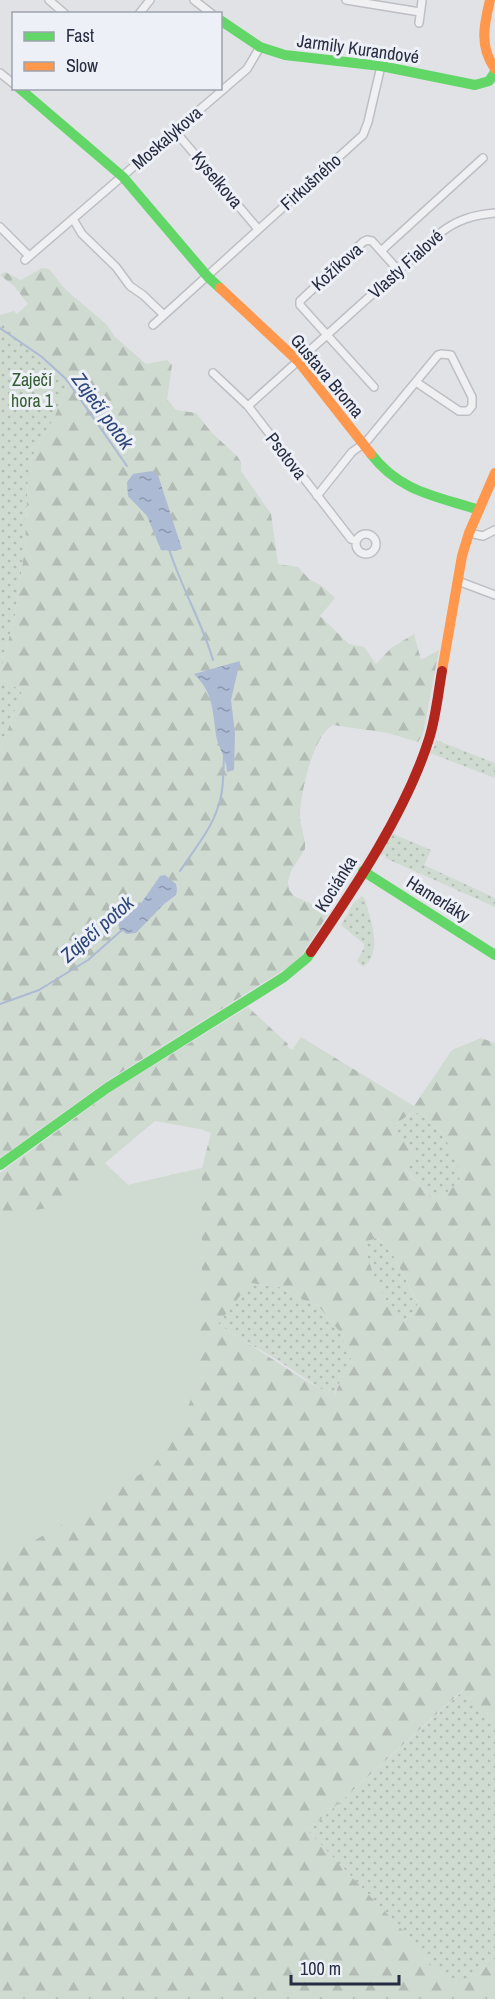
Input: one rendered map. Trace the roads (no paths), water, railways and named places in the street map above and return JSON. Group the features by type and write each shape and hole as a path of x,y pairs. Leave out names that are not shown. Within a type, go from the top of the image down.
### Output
{"street":[{"path":"49,0 63,12"},
{"path":"140,12 150,0"},
{"path":"194,0 209,12"},
{"path":"346,0 420,12"},
{"path":"490,0 483,46 495,71"},
{"path":"419,22 422,1"},
{"name":"Jarmily Kurandové","path":"222,21 260,47 285,56 381,66 476,85 489,81 495,71"},
{"name":"Moskalykova","path":"123,177 247,69 260,47"},
{"name":"Firkušného","path":"208,277 363,135 381,66"},
{"path":"0,73 12,82"},
{"name":"Gustava Broma","path":"21,90 123,177 208,277 298,361 379,465 400,483 424,494 478,510"},
{"name":"Kyselkova","path":"175,131 258,229"},
{"name":"Kožíkova","path":"381,250 483,158"},
{"path":"0,227 27,258 123,177"},
{"name":"Vlasty Fialové","path":"248,406 451,224 478,214 495,213"},
{"path":"73,219 82,234 117,267 130,286 164,315"},
{"name":"Kožíkova","path":"327,335 300,305 300,301 363,242 372,241 399,271"},
{"path":"153,325 208,277"},
{"path":"327,335 374,387"},
{"path":"317,496 352,452 362,445 438,355 444,353 451,355 472,397 472,406 468,411 459,411 416,382"},
{"name":"Psotova","path":"213,373 248,406 351,539 356,541"},
{"name":"Kociánka","path":"0,1165 115,1083 297,968 307,958 363,871 404,800 429,739 468,533 495,473"},
{"path":"468,533 483,536 495,530"},
{"path":"458,580 495,595"},
{"name":"Hamerláky","path":"363,871 495,955"}],"water":[{"path":"152,471 158,475 182,549 161,550 147,516 128,496 127,482 133,474"},
{"path":"240,661 231,700 235,733 234,770 227,772 225,759 217,740 209,697 201,681 194,674"},
{"path":"165,875 176,884 176,895 136,933 127,934 119,929 122,919 142,902 160,876"}],"waterway":[{"name":"Zaječí potok","path":"0,328 42,357 66,379 127,466"},
{"name":"Zaječí potok","path":"169,549 213,660"},
{"name":"Zaječí potok","path":"180,871 215,816 223,782 224,756"},
{"name":"Zaječí potok","path":"0,1004 39,990 88,960 122,930"}],"park label":[{"name":"Zaječí hora 1","path":"32,390"}]}
